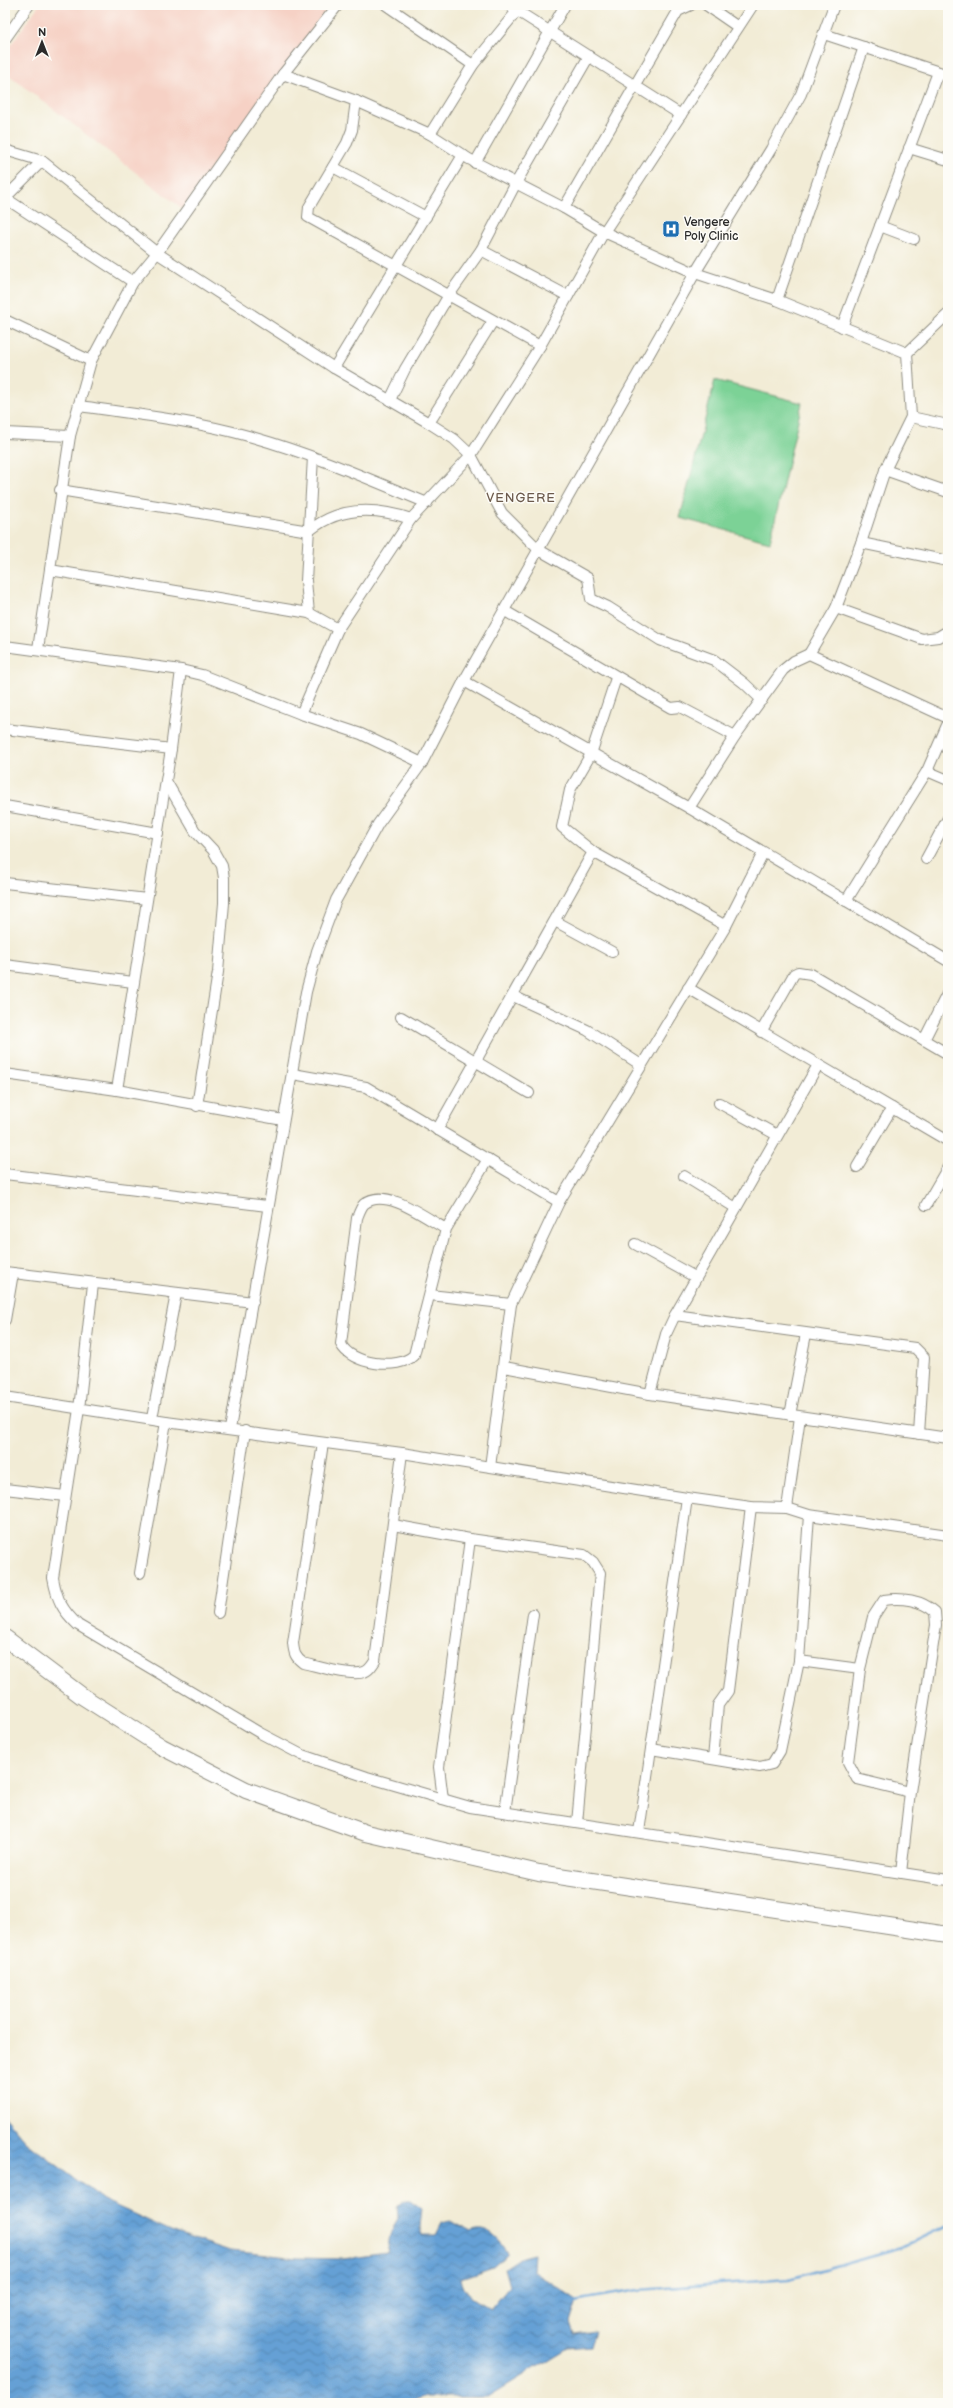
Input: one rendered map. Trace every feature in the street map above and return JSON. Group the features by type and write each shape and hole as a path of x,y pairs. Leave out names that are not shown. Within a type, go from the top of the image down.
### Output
{"main road":[{"path":"5,1638 82,1696 162,1746 246,1790 366,1832 539,1873 948,1934"}],"street":[{"path":"5,39 29,5"},
{"path":"38,649 60,490 70,436 91,361 133,282 156,253 283,74 338,5"},
{"path":"386,5 473,65"},
{"path":"476,163 565,5"},
{"path":"564,208 678,11 691,5"},
{"path":"706,5 738,27"},
{"path":"301,714 338,629 411,519 471,454 540,346 604,232 753,5"},
{"path":"230,1429 253,1302 267,1206 293,1074 306,992 316,951 336,900 378,824 422,763 464,681 695,273 771,149 801,94 834,5"},
{"path":"430,134 473,65 513,8 550,33 681,115"},
{"path":"824,34 948,75"},
{"path":"777,300 864,47"},
{"path":"390,400 405,369 448,295 481,250 516,183 589,56"},
{"path":"842,326 938,72"},
{"path":"283,74 356,101 430,134 476,163 564,208 604,232 695,273 777,300 907,353"},
{"path":"356,101 352,130 333,167 309,207 308,217 540,346"},
{"path":"909,148 948,160"},
{"path":"5,150 42,161 156,253 334,368 454,439 471,454 502,513 539,550 588,578 591,599 608,607 660,640 714,660 744,683 762,700"},
{"path":"334,368 463,155"},
{"path":"42,161 5,198 133,282"},
{"path":"333,167 426,217"},
{"path":"880,226 914,239"},
{"path":"481,250 568,296"},
{"path":"907,353 947,318"},
{"path":"5,320 91,361"},
{"path":"429,423 493,321"},
{"path":"689,808 735,736 783,670 794,661 809,654 836,608 861,543 885,470 911,417 907,353"},
{"path":"79,406 161,418 216,428 252,437 313,457 427,503"},
{"path":"911,417 948,425"},
{"path":"5,433 70,436"},
{"path":"309,613 306,581 313,457"},
{"path":"885,470 948,492"},
{"path":"60,490 308,531 321,521 360,510 388,511 411,519"},
{"path":"861,543 948,561"},
{"path":"50,570 309,613 338,629"},
{"path":"836,608 922,639 938,638 948,631"},
{"path":"504,611 616,678 672,708 680,707 735,736"},
{"path":"5,646 38,649 181,670 216,680 301,714 361,734 422,763"},
{"path":"809,654 948,718"},
{"path":"117,1090 171,749 181,670"},
{"path":"616,678 591,754 570,790 562,827 593,852 726,926"},
{"path":"464,681 689,808 948,961"},
{"path":"846,901 927,771 948,723"},
{"path":"5,729 171,749"},
{"path":"927,771 948,780"},
{"path":"166,781 195,831 213,850 222,866 224,878 224,904 218,972 197,1106"},
{"path":"5,806 158,833"},
{"path":"926,859 948,818"},
{"path":"437,1130 593,852"},
{"path":"490,1467 511,1304 559,1202 726,926 763,852"},
{"path":"5,883 147,899"},
{"path":"555,921 612,952"},
{"path":"5,965 134,982"},
{"path":"761,1032 794,974 804,972 811,974 948,1054"},
{"path":"688,988 948,1141"},
{"path":"924,1040 948,992"},
{"path":"512,996 587,1030 641,1065"},
{"path":"400,1017 529,1093"},
{"path":"650,1394 666,1334 675,1315 695,1277 818,1065"},
{"path":"5,1074 117,1090 197,1106 283,1120"},
{"path":"293,1074 366,1087 559,1202"},
{"path":"719,1103 777,1135"},
{"path":"857,1167 892,1108"},
{"path":"446,1229 388,1198 374,1198 363,1204 357,1218 341,1344 344,1352 352,1357 382,1363 397,1364 408,1361 414,1355 446,1229 488,1159"},
{"path":"926,1204 948,1167"},
{"path":"5,1174 267,1206"},
{"path":"684,1176 736,1208"},
{"path":"635,1244 695,1277"},
{"path":"5,1320 9,1273 253,1302"},
{"path":"93,1284 79,1409 53,1578 56,1598 69,1617 78,1625 260,1733 302,1755 367,1777 470,1807 948,1880"},
{"path":"152,1418 176,1294"},
{"path":"430,1295 511,1304"},
{"path":"675,1315 915,1348 924,1358 920,1434"},
{"path":"787,1508 795,1416 806,1334"},
{"path":"504,1367 650,1394 948,1438"},
{"path":"5,1397 79,1409 152,1418 166,1422 230,1429 402,1453 687,1498 751,1507 787,1508 809,1515 948,1535"},
{"path":"140,1572 166,1422"},
{"path":"218,1613 245,1431"},
{"path":"323,1443 293,1643 296,1658 303,1663 352,1673 363,1672 369,1669 375,1661 402,1453"},
{"path":"5,1489 65,1496"},
{"path":"639,1832 687,1498"},
{"path":"713,1759 718,1705 728,1691 751,1507"},
{"path":"651,1749 760,1767 772,1764 780,1751 799,1661 809,1515"},
{"path":"393,1525 470,1539 584,1555 593,1562 600,1573 578,1823"},
{"path":"443,1799 439,1767 470,1539"},
{"path":"901,1873 910,1792 936,1625 935,1612 927,1605 897,1598 884,1600 873,1617 860,1669 848,1762 857,1779 910,1792"},
{"path":"505,1812 533,1614"},
{"path":"799,1661 860,1669"}],"shaded area":[{"path":"39,5 330,5 183,209 5,72 5,53"}],"green space":[{"path":"715,380 802,403 770,542 680,518"}],"water":[{"path":"5,2117 25,2141 103,2200 171,2231 230,2251 299,2258 343,2259 387,2253 390,2235 398,2218 397,2205 403,2200 411,2200 422,2208 420,2228 422,2235 436,2235 442,2223 450,2221 471,2232 482,2230 487,2232 501,2243 508,2253 493,2267 461,2278 462,2284 467,2293 490,2309 509,2286 504,2268 522,2256 534,2253 533,2270 577,2300 570,2322 574,2334 596,2331 591,2346 568,2348 488,2397 425,2397 407,2403 312,2401 303,2403 5,2403"}],"waterway":[{"path":"575,2301 638,2290 789,2279 902,2247 948,2225"}],"place":[{"name":"Vengere Poly Clinic","path":"671,229"}],"district":[{"name":"VENGERE","path":"521,497"}]}
